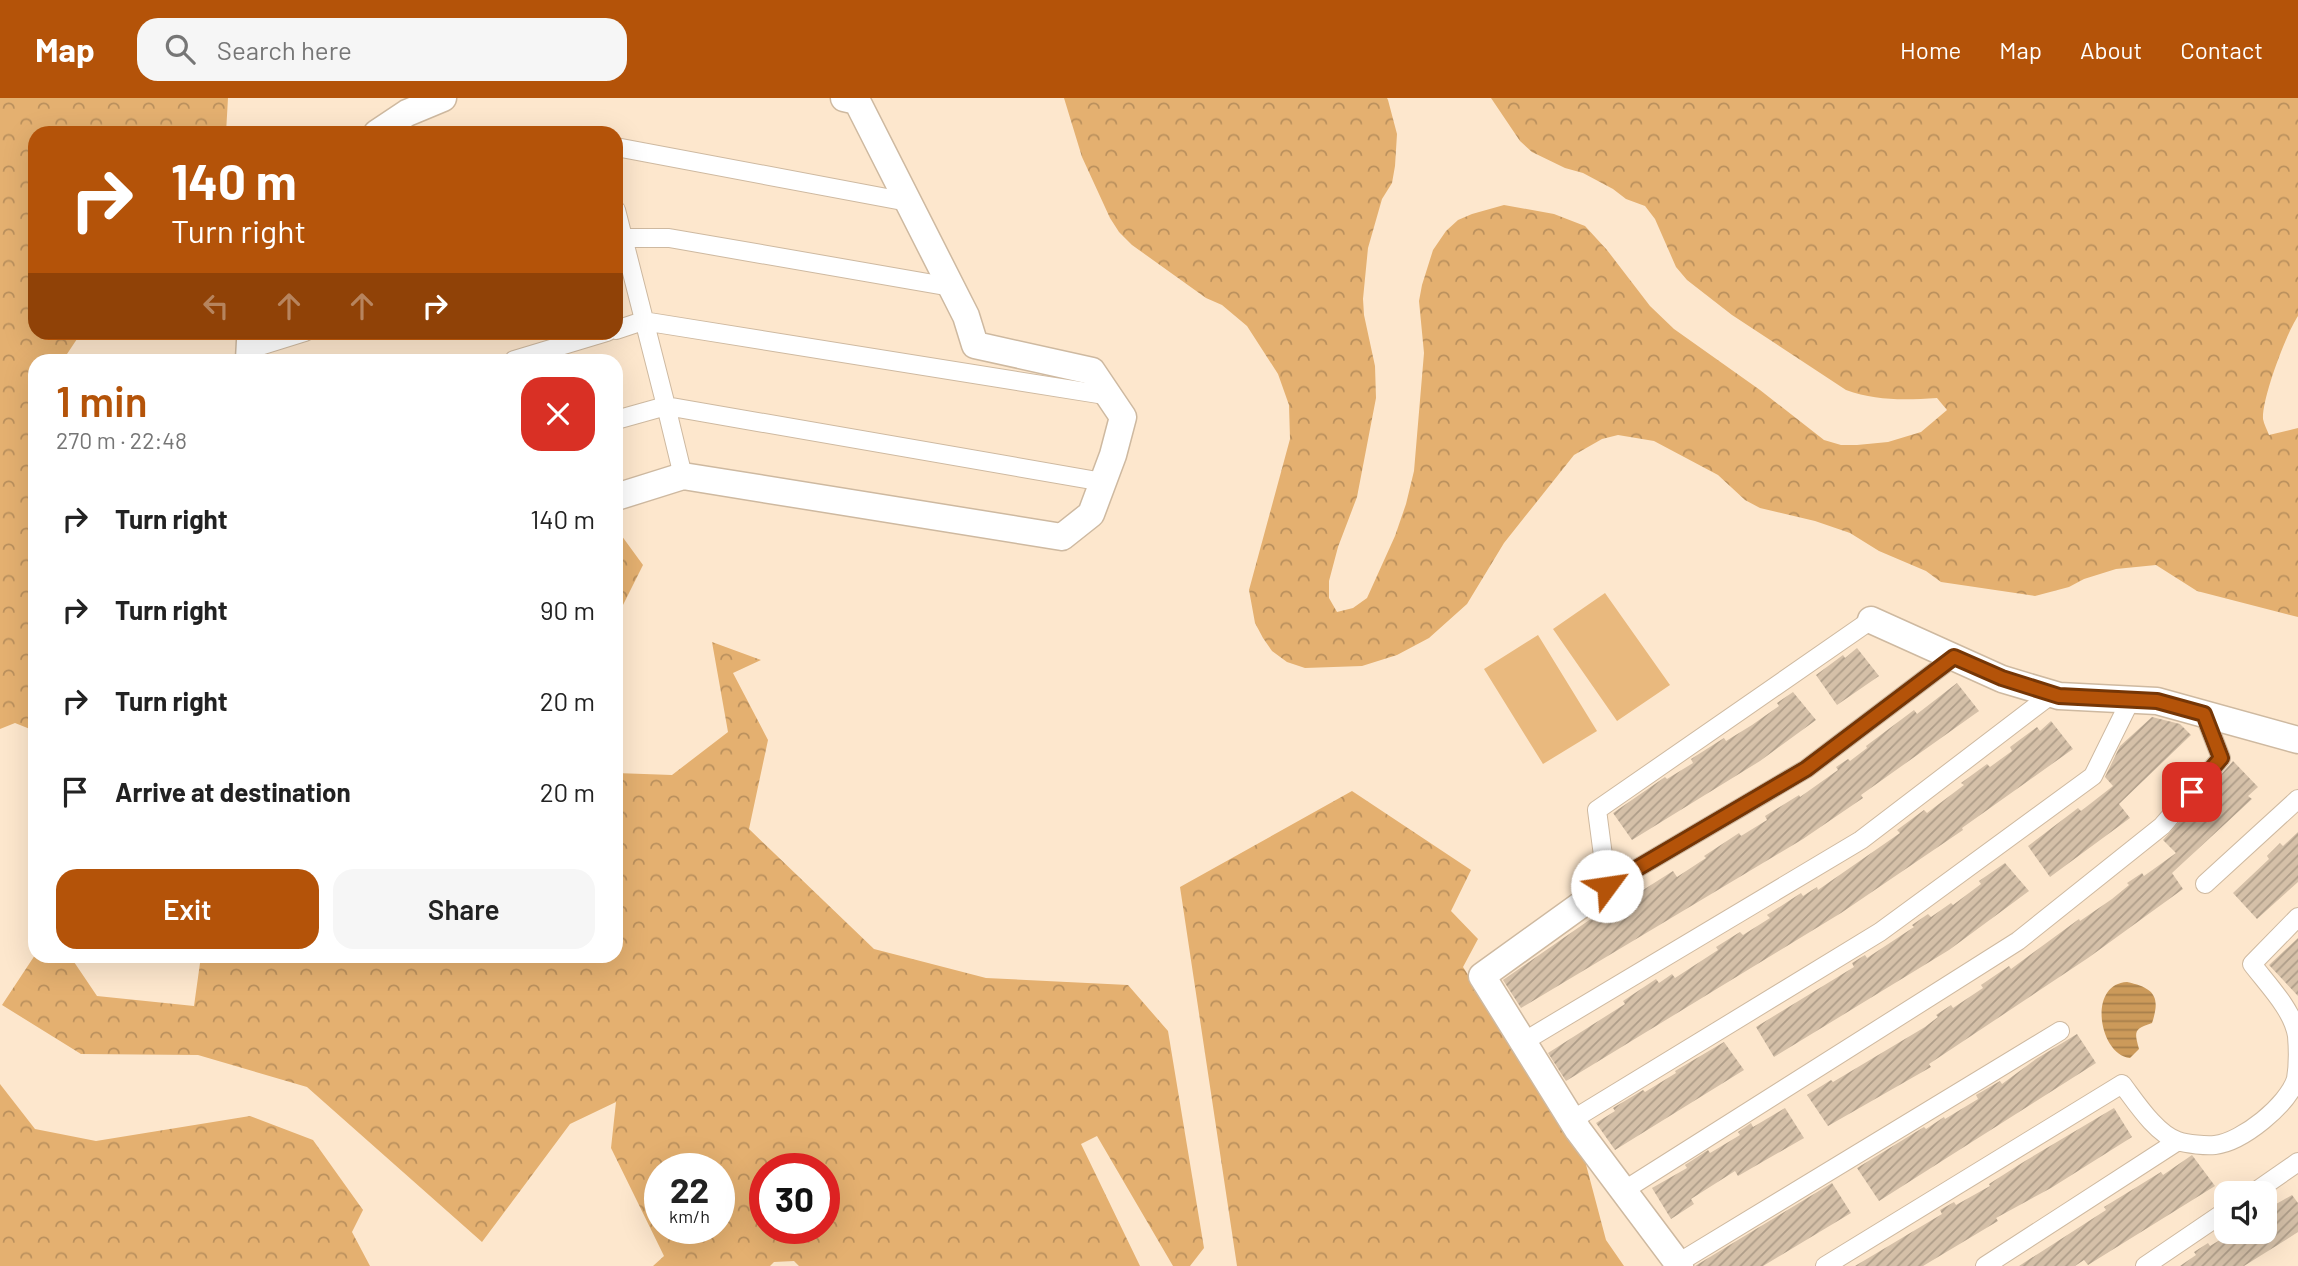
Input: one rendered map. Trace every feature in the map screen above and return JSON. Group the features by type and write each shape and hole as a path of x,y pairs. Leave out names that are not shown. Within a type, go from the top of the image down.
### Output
{"street":[{"path":"388,126 407,113 443,98"},
{"path":"623,495 683,476 1062,537 1091,514 1123,416 1092,371 975,345 966,316 857,101 844,98"},
{"path":"623,148 908,202"},
{"path":"623,239 669,238 951,287"},
{"path":"623,253 683,476"},
{"path":"623,328 643,321 1111,396"},
{"path":"251,347 276,340"},
{"path":"534,354 580,340"},
{"path":"623,419 666,406 1103,482"},
{"path":"1607,886 1597,810 1871,620 2002,678 2059,696 2157,701 2298,740"},
{"path":"1954,657 1806,769 1607,886 1482,976 1572,1120 1679,1265 2060,1031"},
{"path":"1523,1042 1861,840 2052,694"},
{"path":"1572,1120 1880,932 2093,776 2131,699"},
{"path":"1623,1191 2018,941 2162,826 2221,758 2204,714"},
{"path":"2205,884 2298,799"},
{"path":"1825,1266 2122,1084 2152,1122 2178,1141 2215,1145 2239,1136 2268,1117 2286,1097 2296,1079 2297,1033 2284,1007 2252,964 2298,917"},
{"path":"1985,1266 2178,1141"},
{"path":"2271,1181 2298,1162"},
{"path":"2145,1266 2214,1219"}],"green space":[{"path":"0,98 228,98 226,126 28,126 28,340 76,340 67,354 28,354 28,728 15,723 0,729"},
{"path":"1064,98 1387,98 1397,134 1395,166 1392,183 1382,199 1368,248 1363,299 1375,366 1376,398 1357,497 1338,547 1329,581 1329,598 1337,612 1353,608 1367,598 1395,536 1406,504 1414,471 1424,353 1419,301 1422,285 1433,250 1446,231 1458,220 1472,214 1504,205 1554,214 1585,226 1650,306 1674,329 1760,390 1824,440 1841,445 1888,442 1921,432 1947,410 1937,398 1880,398 1846,390 1732,315 1687,280 1676,267 1655,219 1645,206 1626,199 1583,173 1565,168 1532,152 1520,141 1491,98 2298,98 2298,316 2276,366 2266,397 2263,419 2269,435 2298,428 2298,617 2197,591 2156,565 2116,569 2084,579 2069,587 2035,596 1941,582 1926,571 1879,551 1850,533 1815,521 1760,508 1745,500 1718,475 1654,441 1618,435 1602,439 1574,455 1504,543 1467,604 1429,638 1397,655 1362,666 1305,668 1287,662 1272,651 1255,623 1249,590 1290,439 1289,405 1278,374 1247,326 1222,305 1206,298 1132,245 1119,232 1082,157"},
{"path":"623,538 643,565 623,605"},
{"path":"712,642 761,660 733,673 768,740 749,829 874,949 986,978 1128,985 1168,1031 1204,1248 1190,1266 1173,1266 1097,1136 1081,1144 1140,1266 799,1266 794,1261 774,1262 770,1266 653,1266 664,1256 658,1244 735,1244 735,1153 644,1153 644,1215 611,1148 616,1102 570,1124 482,1242 307,1087 198,1055 81,1054 2,1005 30,963 75,963 97,996 194,1006 200,963 623,963 623,773 672,775 728,732"},
{"path":"1352,791 1471,870 1451,911 1478,939 1463,967 1584,1157 1606,1240 1624,1266 1237,1266 1180,887"},
{"path":"0,1084 35,1129 96,1141 250,1116 313,1140 363,1210 352,1232 370,1266 0,1266"}],"shaded area":[{"path":"1605,593 1670,685 1617,721 1553,629"},
{"path":"1538,635 1597,731 1543,764 1484,669"},
{"path":"2127,982 2149,990 2156,1006 2152,1023 2137,1032 2139,1049 2130,1058 2119,1054 2111,1045 2102,1020 2102,1006 2106,994 2114,986"}],"building":[{"path":"1857,648 1879,676 1837,705 1816,675"},
{"path":"1957,683 1979,711 1861,795 1863,798 1803,839 1521,1008 1503,980 1608,907 1610,911 1673,871 1677,877 1739,833 1741,836 1767,820 1765,816 1799,795 1800,797 1914,710 1917,714"},
{"path":"1793,692 1816,720 1760,761 1632,840 1613,813 1665,777 1667,779 1693,763 1691,759 1724,738 1726,741 1752,725 1779,706 1777,703"},
{"path":"2152,717 2180,724 2191,735 2119,804 2130,818 2050,877 2028,846 2078,808 2081,811 2113,786 2105,777 2120,746"},
{"path":"2051,721 2073,749 1962,828 1963,830 1841,913 1566,1081 1548,1053 1625,1004 1623,1001 1656,979 1659,983 1672,974 1675,978 1718,950 1716,947 1740,932 1743,935 1770,918 1767,915 1801,893 1803,896 1817,887 1818,890 1900,833 1897,830 1924,810 1927,813 1987,764 1990,767 2012,751 2010,747 2037,727 2040,731"},
{"path":"2233,761 2258,787 2248,796 2252,799 2172,873 2183,889 2088,958 1929,1064 1931,1067 1828,1126 1807,1095 1925,1027 1938,1017 1936,1015 1951,1005 1953,1008 1983,988 1981,985 2009,966 2011,969 2079,919 2080,921 2112,899 2129,885 2127,883 2142,873 2144,876 2176,853 2163,840"},
{"path":"2298,832 2298,882 2257,919 2233,893 2269,859 2267,856 2280,843 2283,846"},
{"path":"2005,863 2029,891 1949,950 1774,1057 1756,1027 1854,967 1852,963 1865,955 1867,958 1914,927 1912,925 1928,914 1931,917 1951,903 1953,905 1981,884 1979,881"},
{"path":"2298,938 2298,996 2269,965"},
{"path":"2077,1034 2096,1063 1879,1201 1857,1168 1924,1127 1926,1129 1978,1099 1976,1095 2000,1081 2002,1084"},
{"path":"1724,1042 1744,1070 1615,1150 1596,1123 1615,1111 1613,1108 1643,1090 1645,1092"},
{"path":"1785,1108 1804,1138 1738,1176 1735,1171 1691,1199 1694,1204 1671,1219 1652,1188 1687,1168 1685,1165 1708,1150 1710,1153 1740,1135 1738,1132 1751,1123 1753,1127"},
{"path":"2114,1108 2132,1137 2051,1188 1996,1218 1998,1221 1923,1266 1855,1266 1942,1214 1940,1210 1954,1202 1956,1205 1990,1186 1989,1184 2025,1161"},
{"path":"2192,1155 2214,1187 2088,1265 2084,1260 2075,1266 2019,1266 2106,1210 2104,1207 2161,1172 2163,1175"},
{"path":"1832,1183 1851,1213 1763,1266 1695,1266"},
{"path":"2292,1195 2298,1203 2298,1232 2244,1266 2180,1266 2208,1243 2210,1246 2214,1244 2277,1244 2277,1204"}],"route":[{"path":"1607,886 1806,769 1954,657 2002,678 2059,696 2157,701 2204,714 2221,758 2192,792"}]}
